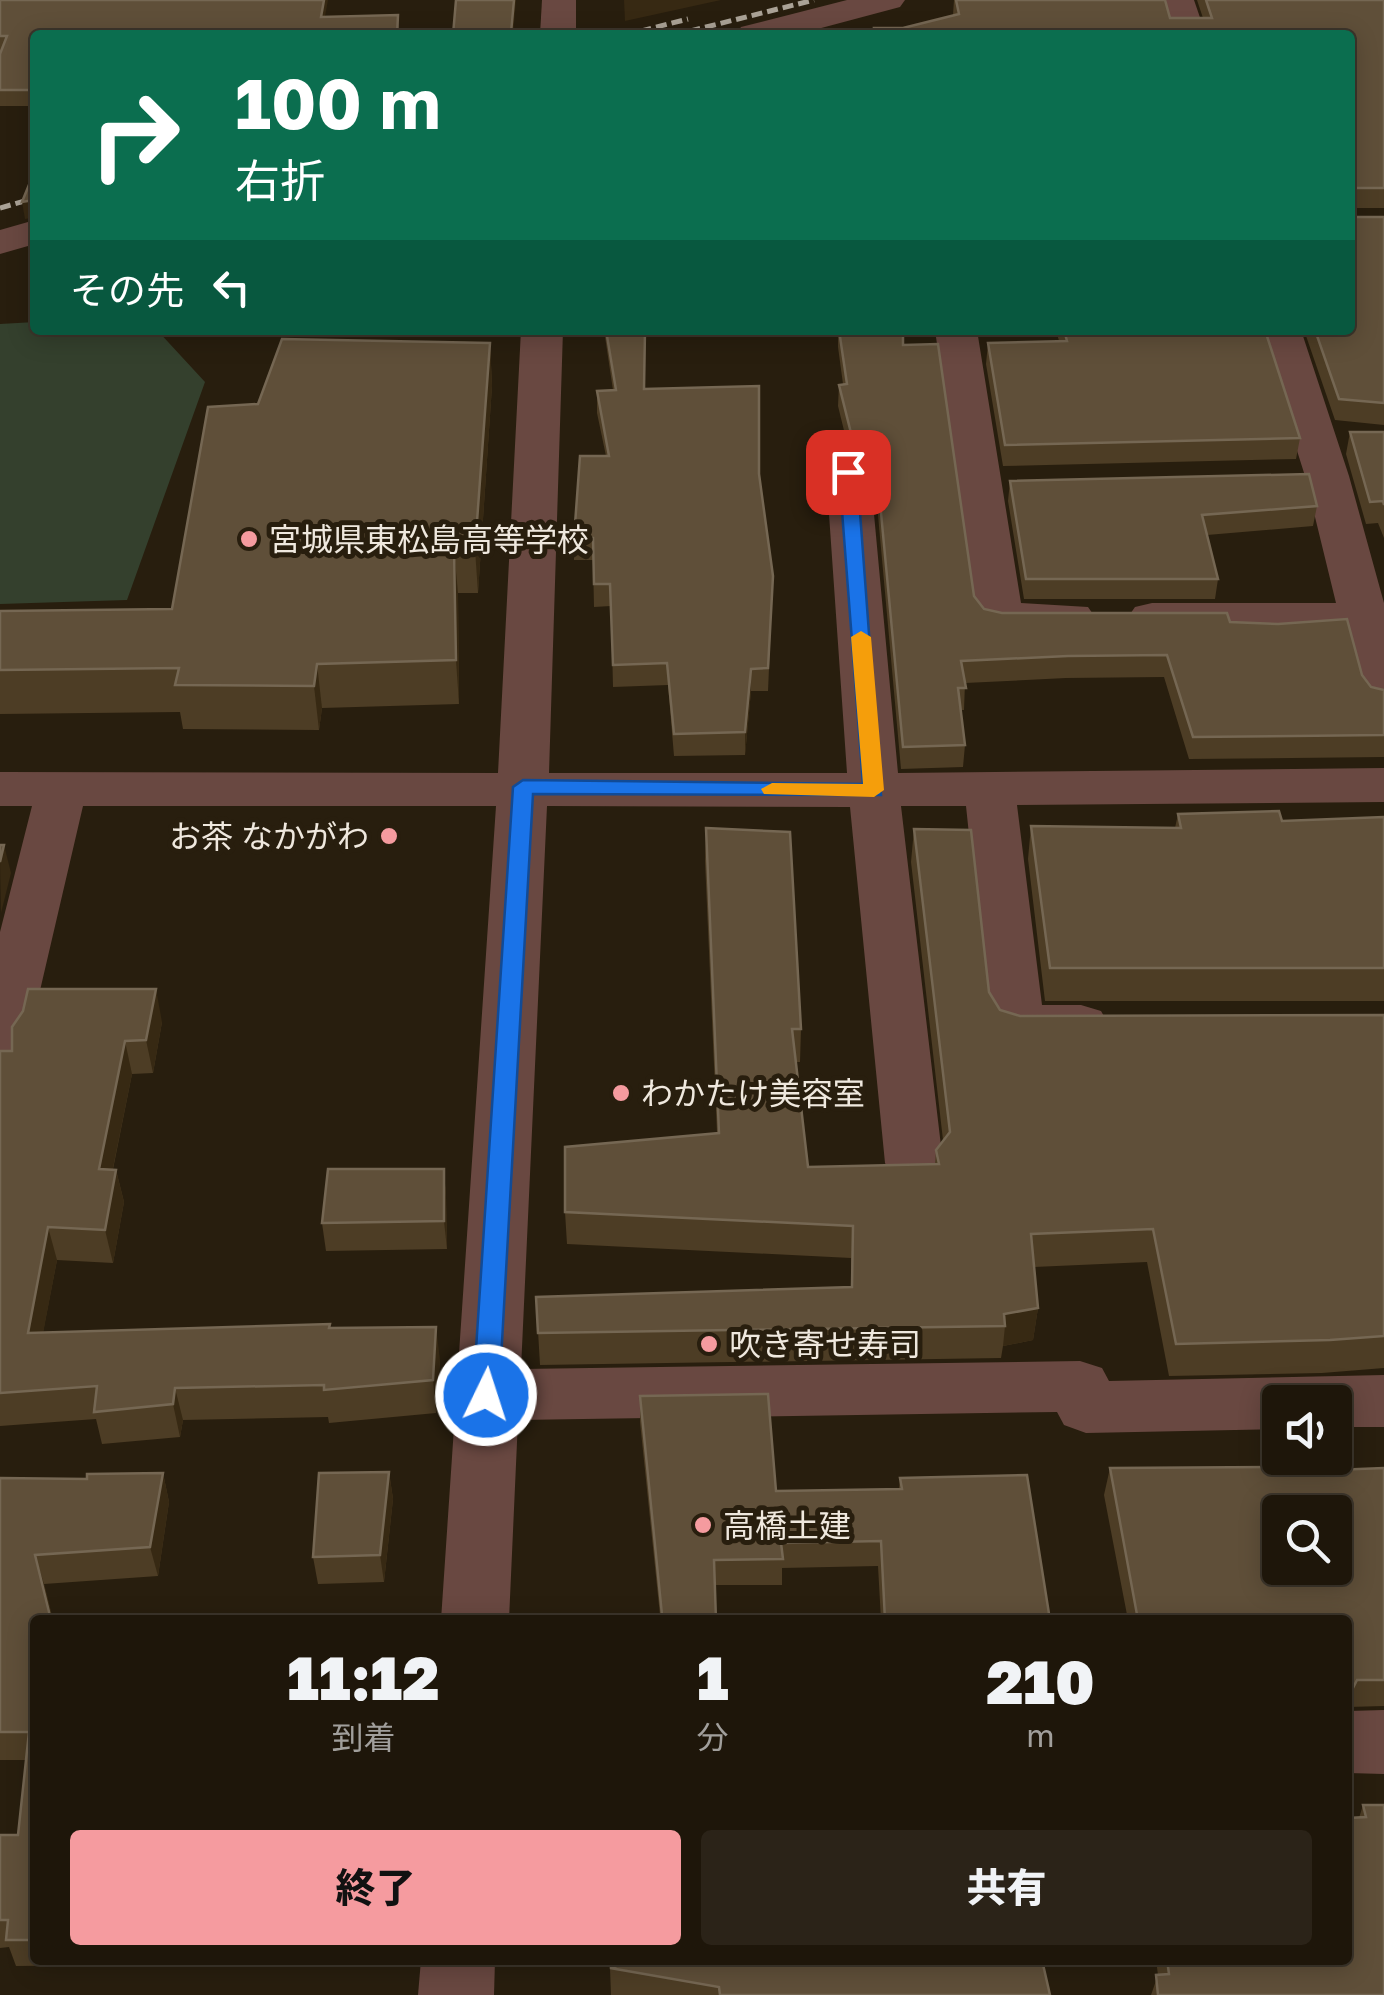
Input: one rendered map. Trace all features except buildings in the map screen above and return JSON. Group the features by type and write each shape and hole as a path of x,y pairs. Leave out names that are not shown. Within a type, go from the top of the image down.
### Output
{"street":[{"path":"558,30 559,0"},
{"path":"773,30 888,0"},
{"path":"1176,0 1186,30"},
{"path":"0,242 30,233"},
{"path":"475,1615 523,787 542,335"},
{"path":"957,335 998,484 1000,617 1372,617"},
{"path":"1282,335 1372,617 1384,695"},
{"path":"848,472 874,790 914,1163"},
{"path":"0,789 990,790 1384,785"},
{"path":"0,1042 62,788"},
{"path":"990,790 1018,1025 1133,1025"},
{"path":"486,1395 1080,1386 1086,1407 1262,1403"},
{"path":"1352,1401 1384,1401"},
{"path":"1352,1742 1384,1742"},
{"path":"456,1995 458,1965"}],"green space":[{"path":"30,322 30,335 162,335 205,382 127,600 0,604 0,324"}],"railway":[{"path":"694,30 814,0"},
{"path":"645,30 688,19"},
{"path":"0,208 30,199"}],"slow traffic":[{"path":"772,789 874,790 861,637"}],"place":[{"name":"宮城県東松島高等学校","path":"249,539"},
{"name":"お茶 なかがわ","path":"389,836"},
{"name":"わかたけ美容室","path":"621,1093"},
{"name":"吹き寄せ寿司","path":"709,1344"},
{"name":"高橋土建","path":"703,1525"}],"route":[{"path":"486,1395 523,787 874,790 848,472"}]}
